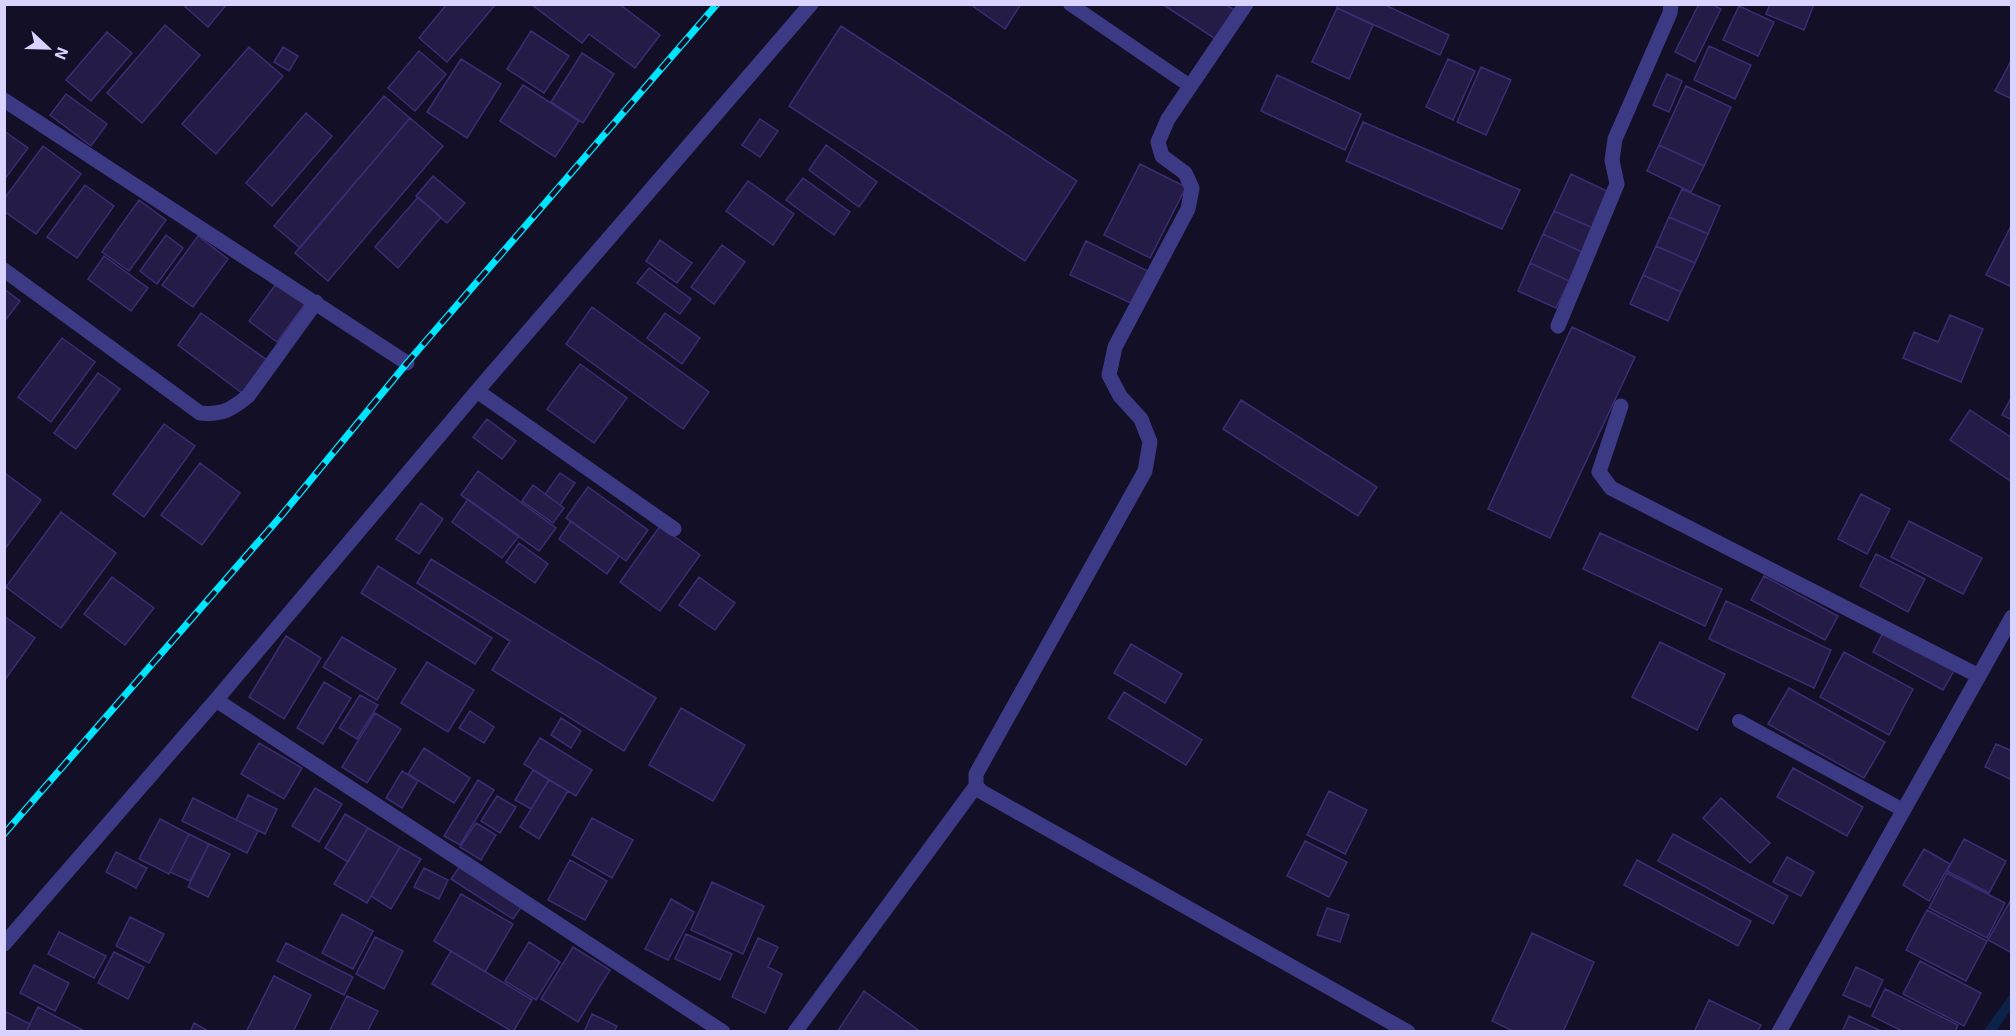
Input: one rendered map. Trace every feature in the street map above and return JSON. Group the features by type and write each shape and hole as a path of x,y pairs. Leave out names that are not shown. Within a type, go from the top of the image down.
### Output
{"street":[{"path":"4,944 216,700 477,391 811,4"},
{"path":"795,1032 976,786 976,774 1145,471 1150,442 1141,419 1120,396 1109,375 1115,347 1188,209 1192,188 1185,173 1162,156 1158,142 1168,119 1246,4"},
{"path":"1558,326 1617,184 1612,160 1615,140 1670,13 1671,4"},
{"path":"4,100 407,363"},
{"path":"4,270 200,413 216,414 233,408 248,396 316,302"},
{"path":"477,391 674,529"},
{"path":"1622,406 1599,472 1611,488 1979,676"},
{"path":"1779,1032 2012,617"},
{"path":"216,700 723,1032"},
{"path":"976,786 982,792 1408,1032"}],"lane":[{"path":"1070,4 1190,86"},
{"path":"1739,721 1903,810"}],"building":[{"path":"182,4 227,4 208,27"},
{"path":"447,4 496,4 447,62 419,38"},
{"path":"531,4 619,4 660,35 635,68 589,34 582,43"},
{"path":"970,4 1021,4 1005,29"},
{"path":"1162,4 1225,4 1236,11 1217,40"},
{"path":"1338,4 1383,4 1449,35 1440,55 1337,8"},
{"path":"1699,4 1711,4 1721,9 1695,62 1675,52"},
{"path":"1770,4 1814,4 1804,30 1766,14"},
{"path":"1739,6 1774,22 1758,56 1723,40"},
{"path":"1337,8 1373,25 1349,79 1312,62"},
{"path":"165,25 200,55 142,123 107,93"},
{"path":"841,26 1077,181 1025,261 789,106"},
{"path":"531,31 569,56 544,93 507,69"},
{"path":"107,32 132,53 91,101 66,80"},
{"path":"1709,46 1751,65 1735,99 1694,80"},
{"path":"249,47 283,76 216,154 182,124"},
{"path":"283,47 298,56 289,71 274,62"},
{"path":"419,51 446,74 415,111 388,88"},
{"path":"582,53 614,74 583,123 551,102"},
{"path":"461,59 501,84 467,138 427,112"},
{"path":"1448,59 1475,71 1453,120 1426,107"},
{"path":"2012,59 2012,99 1995,91"},
{"path":"1481,67 1511,80 1486,135 1457,122"},
{"path":"1667,74 1682,81 1669,112 1653,105"},
{"path":"1277,75 1361,114 1345,150 1261,111"},
{"path":"523,85 579,121 555,157 500,121"},
{"path":"1686,86 1731,107 1704,166 1659,145"},
{"path":"66,94 107,124 91,146 50,115"},
{"path":"384,96 410,118 300,248 274,226"},
{"path":"306,113 332,136 272,206 246,183"},
{"path":"410,118 443,146 328,281 295,253"},
{"path":"760,119 778,131 760,157 742,145"},
{"path":"1363,122 1520,190 1502,229 1346,161"},
{"path":"4,131 28,148 4,180"},
{"path":"826,145 877,182 859,207 809,170"},
{"path":"1659,145 1704,166 1691,192 1647,171"},
{"path":"43,146 81,174 36,234 4,211 4,199"},
{"path":"1140,164 1186,187 1150,258 1104,235"},
{"path":"1571,174 1609,192 1593,228 1554,211"},
{"path":"433,176 465,203 447,223 416,196"},
{"path":"803,178 850,212 834,235 786,200"},
{"path":"748,181 794,214 773,245 726,211"},
{"path":"85,185 114,206 77,258 47,237"},
{"path":"1682,189 1720,206 1708,234 1669,217"},
{"path":"418,197 441,217 398,268 375,247"},
{"path":"139,200 166,220 129,271 102,252"},
{"path":"1554,211 1593,228 1582,252 1543,234"},
{"path":"1669,217 1708,234 1695,263 1656,246"},
{"path":"2012,224 2012,287 1986,275"},
{"path":"1543,234 1582,252 1569,281 1530,263"},
{"path":"166,235 183,248 157,284 140,271"},
{"path":"198,236 228,259 193,307 162,285"},
{"path":"660,240 692,263 677,283 646,261"},
{"path":"1086,241 1148,271 1133,304 1070,275"},
{"path":"722,245 745,262 714,304 691,287"},
{"path":"1656,246 1695,263 1681,292 1643,275"},
{"path":"104,256 148,288 131,311 88,279"},
{"path":"1530,263 1569,281 1556,308 1518,291"},
{"path":"649,268 691,299 680,314 637,283"},
{"path":"1643,275 1681,292 1668,321 1630,304"},
{"path":"276,284 305,304 277,342 249,321"},
{"path":"4,289 20,301 4,322"},
{"path":"592,307 709,392 683,429 566,344"},
{"path":"201,313 267,360 242,393 178,345"},
{"path":"665,313 700,338 682,364 647,338"},
{"path":"1950,315 1983,329 1961,382 1903,358 1914,332 1938,342"},
{"path":"1572,327 1635,357 1550,538 1488,509"},
{"path":"62,338 95,362 51,422 18,397"},
{"path":"580,364 627,398 594,443 547,409"},
{"path":"98,373 120,389 76,449 54,433"},
{"path":"2012,396 2012,420 2002,415"},
{"path":"1241,400 1377,487 1358,516 1223,429"},
{"path":"1970,410 2012,438 2012,482 1950,440"},
{"path":"487,419 516,441 502,459 473,437"},
{"path":"164,424 195,446 144,517 113,494"},
{"path":"200,463 240,493 202,545 161,515"},
{"path":"478,471 556,528 539,551 461,495"},
{"path":"560,473 575,483 560,505 545,494"},
{"path":"6,474 41,500 4,550 4,476"},
{"path":"533,485 564,508 553,523 522,501"},
{"path":"588,487 648,530 626,561 566,518"},
{"path":"1861,494 1890,509 1867,554 1838,539"},
{"path":"468,499 519,536 502,558 452,522"},
{"path":"421,503 443,519 419,554 396,539"},
{"path":"61,512 116,553 61,628 6,587"},
{"path":"571,521 619,556 607,574 559,539"},
{"path":"1909,521 1982,558 1963,594 1891,557"},
{"path":"660,526 700,555 660,611 620,582"},
{"path":"1600,533 1722,589 1705,626 1583,569"},
{"path":"519,543 548,564 535,583 506,562"},
{"path":"1876,554 1925,579 1908,612 1860,586"},
{"path":"431,559 656,698 624,751 492,670 510,641 417,583"},
{"path":"378,566 492,638 475,664 361,593"},
{"path":"1764,576 1838,616 1825,640 1751,600"},
{"path":"112,577 154,608 125,645 84,614"},
{"path":"699,577 735,603 715,630 679,605"},
{"path":"1726,601 1831,650 1814,688 1709,639"},
{"path":"4,616 35,638 4,681"},
{"path":"1884,631 1955,669 1943,690 1873,652"},
{"path":"286,636 321,658 284,719 249,697"},
{"path":"342,637 396,669 377,700 323,667"},
{"path":"1660,642 1725,674 1697,730 1632,697"},
{"path":"1131,644 1182,674 1165,703 1114,673"},
{"path":"1844,652 1913,689 1889,735 1820,697"},
{"path":"427,662 474,690 448,732 401,703"},
{"path":"324,682 351,698 323,744 297,728"},
{"path":"1789,688 1885,742 1864,778 1768,724"},
{"path":"1124,692 1202,740 1186,765 1108,718"},
{"path":"360,695 378,705 357,739 339,728"},
{"path":"681,708 745,745 713,801 649,765"},
{"path":"470,711 494,727 484,743 459,728"},
{"path":"375,713 401,729 367,783 342,767"},
{"path":"561,718 581,731 571,748 551,735"},
{"path":"540,738 592,770 576,796 524,764"},
{"path":"259,743 302,768 284,799 241,774"},
{"path":"1996,744 2012,751 2012,780 1985,767"},
{"path":"424,748 470,778 454,803 408,774"},
{"path":"1793,768 1863,807 1847,836 1777,797"},
{"path":"533,770 549,780 531,809 515,800"},
{"path":"402,771 418,781 402,808 386,798"},
{"path":"478,780 494,790 460,845 444,836"},
{"path":"549,780 568,791 539,839 520,827"},
{"path":"315,788 342,804 319,842 292,826"},
{"path":"1329,791 1367,810 1345,854 1307,835"},
{"path":"248,795 277,809 265,834 236,820"},
{"path":"497,796 516,807 500,833 481,821"},
{"path":"193,798 258,831 247,853 182,821"},
{"path":"1721,798 1770,843 1750,863 1703,818"},
{"path":"345,814 368,828 348,862 325,848"},
{"path":"592,818 633,840 612,878 572,855"},
{"path":"160,819 189,834 169,874 139,859"},
{"path":"476,823 496,835 481,860 460,847"},
{"path":"368,828 400,847 367,903 334,884"},
{"path":"189,834 209,844 190,881 170,872"},
{"path":"1673,834 1788,896 1773,924 1658,861"},
{"path":"1964,839 2006,861 1989,893 1947,871"},
{"path":"1305,841 1347,862 1329,897 1287,876"},
{"path":"209,844 230,854 208,897 188,887"},
{"path":"400,847 421,859 391,909 371,896"},
{"path":"1924,849 1950,864 1929,901 1903,885"},
{"path":"116,852 147,868 136,888 106,872"},
{"path":"1787,857 1814,872 1801,896 1773,882"},
{"path":"570,860 607,881 585,920 548,900"},
{"path":"1637,860 1751,921 1738,946 1624,885"},
{"path":"460,866 522,906 513,919 451,879"},
{"path":"424,868 448,880 439,899 414,887"},
{"path":"1947,873 2005,903 1987,938 1929,908"},
{"path":"712,882 764,906 743,954 691,930"},
{"path":"461,894 513,924 485,972 434,941"},
{"path":"2012,898 2012,953 1988,940"},
{"path":"671,899 694,912 668,960 645,949"},
{"path":"1327,908 1349,915 1340,942 1317,935"},
{"path":"1927,910 1987,941 1966,981 1906,950"},
{"path":"342,914 373,931 353,969 322,953"},
{"path":"130,917 164,934 149,963 116,946"},
{"path":"59,932 106,956 94,978 48,954"},
{"path":"1532,933 1594,962 1563,1032 1515,1032 1492,1021"},
{"path":"686,934 732,954 720,980 675,959"},
{"path":"375,937 403,951 384,989 356,974"},
{"path":"758,938 778,947 768,967 782,974 765,1013 732,997"},
{"path":"529,942 560,962 536,1000 505,981"},
{"path":"286,943 353,977 344,995 277,961"},
{"path":"573,947 610,970 578,1022 541,999"},
{"path":"451,951 532,1000 513,1032 432,984"},
{"path":"114,952 144,967 128,999 98,983"},
{"path":"1920,961 1981,993 1964,1026 1903,994"},
{"path":"34,965 69,983 55,1011 20,993"},
{"path":"1856,967 1883,980 1870,1007 1843,995"},
{"path":"274,976 311,995 293,1032 246,1032"},
{"path":"1885,989 1958,1025 1955,1032 1904,1032 1872,1016"},
{"path":"864,991 921,1032 837,1032"},
{"path":"347,996 378,1011 367,1032 329,1032"},
{"path":"1709,1000 1761,1025 1757,1032 1694,1032"},
{"path":"38,1007 86,1032 26,1032"},
{"path":"4,1011 30,1024 26,1032 4,1032"},
{"path":"592,1014 617,1026 614,1032 584,1032"},
{"path":"1849,1016 1883,1032 1842,1032"},
{"path":"194,1023 210,1032 190,1032"}],"waterway":[{"path":"1989,1032 2012,1000"}],"railway":[{"path":"4,834 281,516 407,363 717,4"}]}
